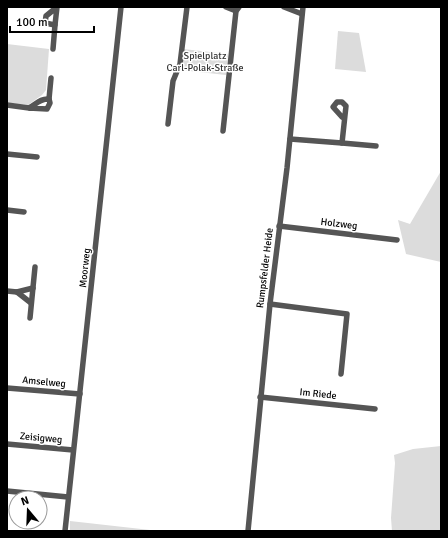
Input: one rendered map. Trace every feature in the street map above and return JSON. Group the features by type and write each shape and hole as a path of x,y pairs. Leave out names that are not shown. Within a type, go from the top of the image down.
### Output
{"street":[{"path":"55,25 45,23 46,16 57,7"},
{"path":"53,49 57,7"},
{"name":"Moorweg","path":"65,531 121,7"},
{"path":"168,124 173,81 180,64 187,7"},
{"path":"223,131 238,9 226,7"},
{"path":"284,7 302,14"},
{"name":"Rumpsfelder Heide","path":"248,531 260,397 290,138 303,7"},
{"path":"7,105 47,109 50,102 51,78"},
{"path":"29,108 45,98 49,99"},
{"path":"342,143 344,118"},
{"path":"290,138 376,146"},
{"path":"7,154 37,157"},
{"path":"7,210 24,212"},
{"name":"Holzweg","path":"279,226 397,240"},
{"path":"30,318 35,267"},
{"path":"7,291 17,292 33,288"},
{"path":"17,292 31,304"},
{"path":"270,304 347,314 341,374"},
{"name":"Amselweg","path":"7,388 80,394"},
{"name":"Im Riede","path":"260,397 375,409"},
{"name":"Zeisigweg","path":"7,444 73,450"},
{"path":"7,491 68,497"}],"green space":[{"path":"338,31 359,33 366,72 335,69"},
{"path":"7,44 49,49 46,90 42,95 28,105 7,103"},
{"name":"Spielplatz Carl-Polak-Straße","path":"183,49 228,54 226,75 181,70"},
{"path":"441,171 441,262 406,254 398,220 410,224"},
{"path":"441,446 441,531 392,531 391,518 395,463 394,455 413,449"},
{"path":"70,521 159,531 70,531"}]}
